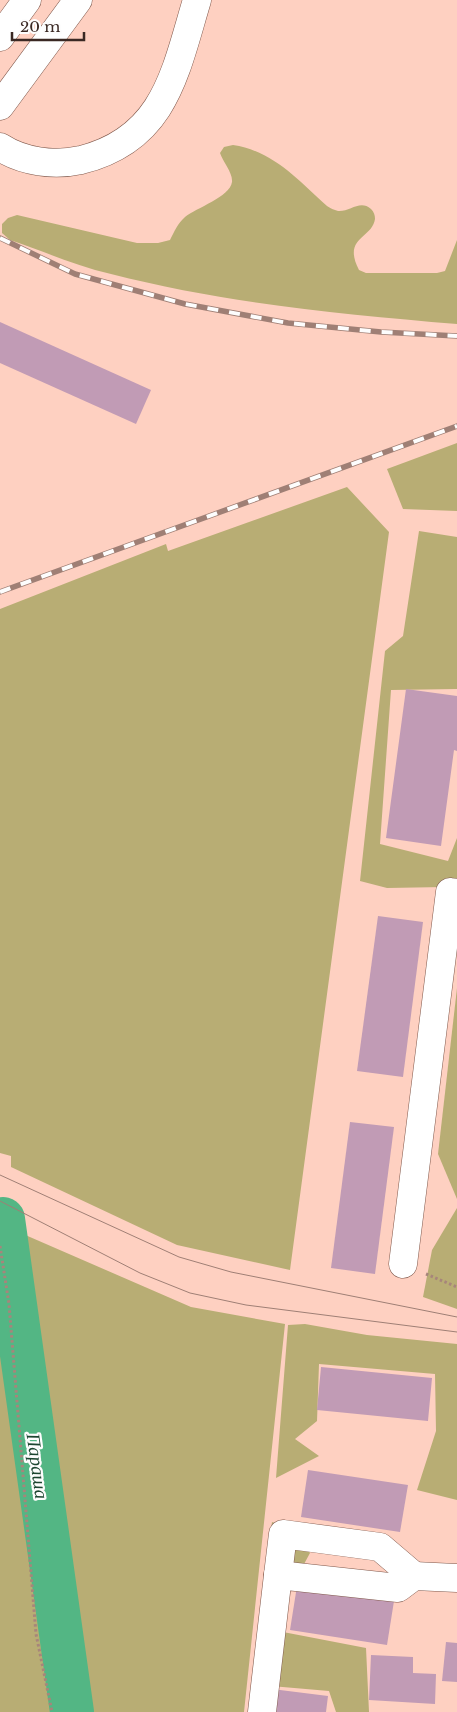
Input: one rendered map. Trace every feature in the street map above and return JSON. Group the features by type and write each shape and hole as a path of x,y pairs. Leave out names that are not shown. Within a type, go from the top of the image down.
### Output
{"street":[{"path":"0,37 27,0"},
{"path":"0,106 78,0"},
{"path":"0,147 9,153 41,163 69,163 98,155 122,144 142,128 169,88 197,0"},
{"path":"403,1264 450,892 457,892"},
{"path":"262,1712 283,1534 380,1547 414,1576 457,1578"},
{"path":"278,1575 398,1588 414,1576"}],"path":[{"path":"0,1246 9,1304 36,1634 52,1712"},
{"path":"403,1264 457,1287"}],"shaded area":[{"path":"233,145 247,148 273,160 332,209 342,211 363,205 371,209 374,212 375,218 373,226 356,245 354,251 359,270 366,273 437,273 445,271 457,240 457,324 282,306 196,293 85,267 10,240 2,233 2,224 8,218 17,215 137,243 158,243 170,240 185,217 225,193 230,187 232,182 231,175 220,153 224,147"},
{"path":"457,443 457,511 403,509 387,469"},
{"path":"347,487 389,532 290,1270 177,1245 11,1167 11,1156 0,1153 0,609 166,544 168,551"},
{"path":"419,531 457,537 457,689 391,690 380,844 448,861 457,838 457,883 444,887 387,888 360,881 385,651 403,636"},
{"path":"457,988 457,1199 438,1154"},
{"path":"457,1208 457,1309 423,1297 432,1250"},
{"path":"0,1226 67,1712 0,1712"},
{"path":"23,1234 191,1307 285,1324 244,1712 74,1712 10,1241"},
{"path":"305,1324 367,1335 457,1344 457,1500 417,1490 436,1431 435,1374 319,1364 317,1421 295,1439 319,1456 276,1478 288,1325"},
{"path":"272,1522 294,1530 310,1553 290,1590 283,1632 366,1648 369,1712 336,1712 329,1691 271,1686 249,1712"}],"building":[{"path":"0,322 151,390 136,424 0,363"},
{"path":"406,689 457,696 457,751 454,750 441,846 386,838"},
{"path":"378,916 423,922 403,1077 357,1071"},
{"path":"350,1122 394,1127 375,1274 331,1268"},
{"path":"321,1367 432,1378 428,1421 317,1410"},
{"path":"308,1470 408,1485 400,1532 301,1517"},
{"path":"297,1586 394,1601 387,1645 290,1630"},
{"path":"446,1642 457,1643 457,1682 442,1681"},
{"path":"371,1655 413,1657 413,1673 436,1674 435,1704 369,1700"},
{"path":"272,1689 328,1696 326,1712 270,1712"}],"waterway":[{"name":"Параша","path":"3,1219 72,1712"}],"tram line":[{"path":"0,1175 179,1257 231,1272 457,1317"},
{"path":"0,1201 140,1273 190,1293 246,1305 457,1332"}],"railway":[{"path":"0,238 75,274 185,304 288,323 381,332 457,336"},
{"path":"0,592 457,426"}]}
